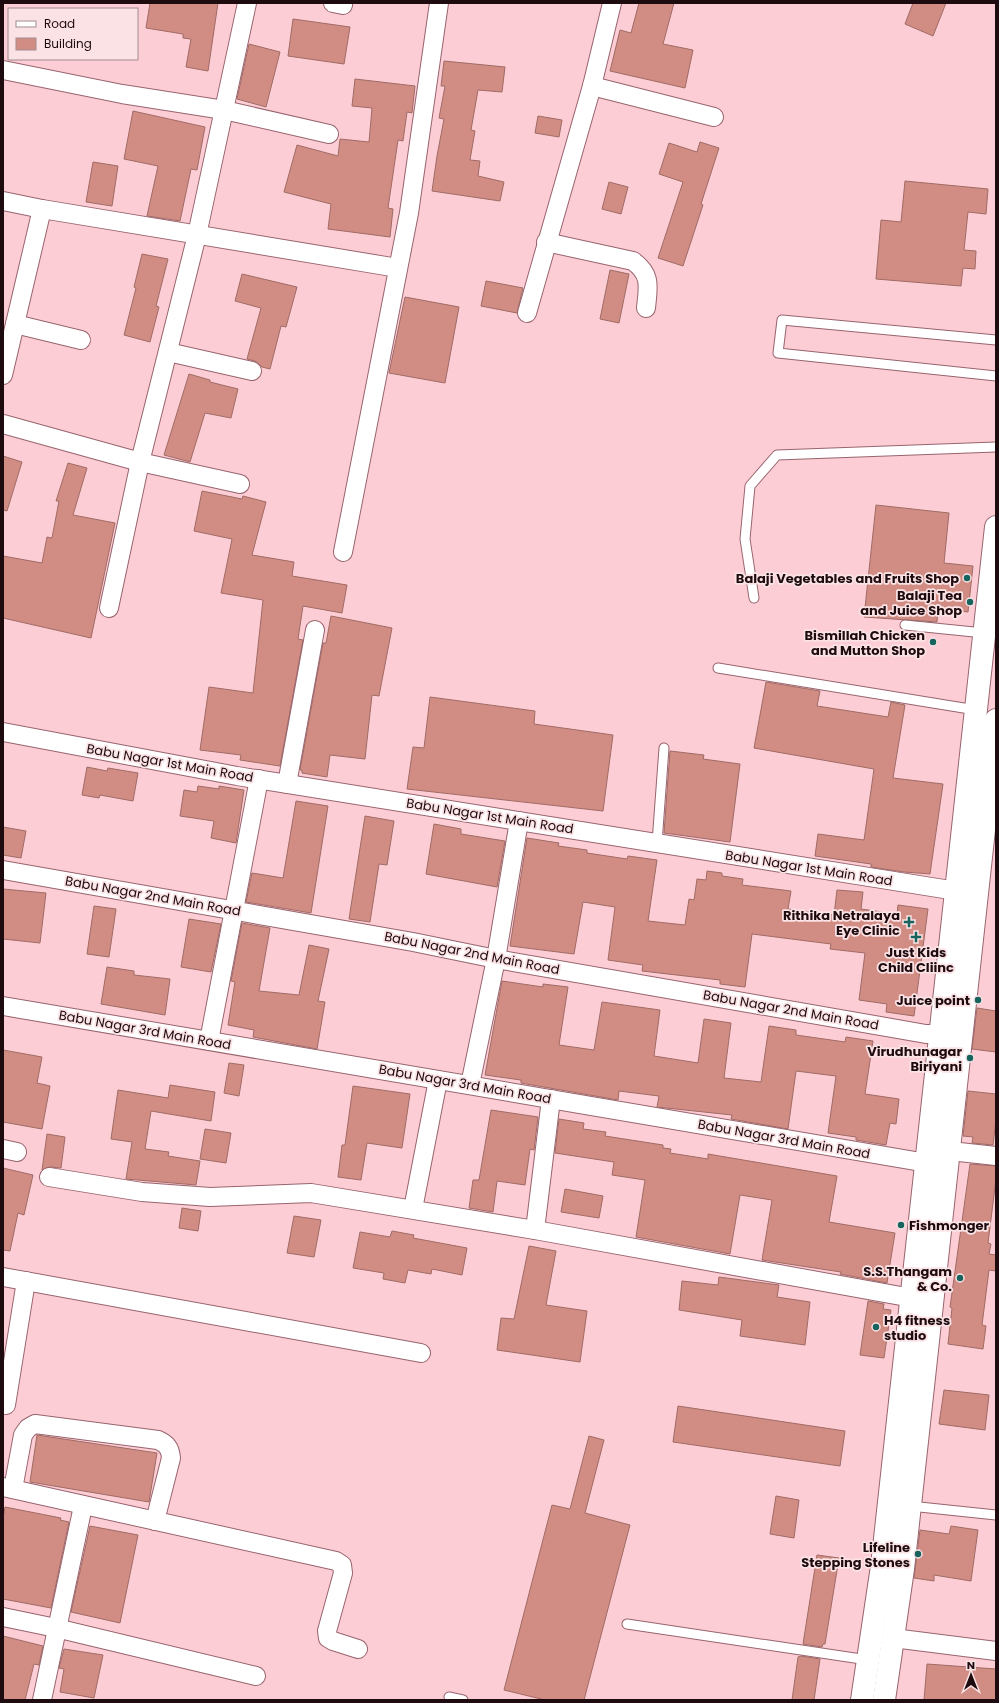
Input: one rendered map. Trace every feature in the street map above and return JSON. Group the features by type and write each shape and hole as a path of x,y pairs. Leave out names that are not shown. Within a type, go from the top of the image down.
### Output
{"main road":[{"path":"862,1700 868,1660 910,1506 949,1158 967,893 976,710 984,633 995,554 996,527"},
{"path":"884,1700 893,1638 893,1567 912,1298 941,1034 967,893 996,720"}],"street":[{"path":"109,608 140,462 198,235 247,3"},
{"path":"343,552 410,213 439,3"},
{"path":"527,313 546,242 592,86 612,3"},
{"path":"3,70 122,94 224,110 328,134"},
{"path":"592,86 714,117"},
{"path":"3,201 42,209 398,268"},
{"path":"3,375 42,209"},
{"path":"546,242 633,261 642,268 646,275 648,285 646,308"},
{"path":"15,324 81,340"},
{"path":"168,352 252,371"},
{"path":"3,424 140,462 240,484"},
{"path":"287,784 315,630"},
{"name":"Babu Nagar 1st Main Road","path":"3,732 259,780 657,842 967,893"},
{"path":"210,1041 259,780"},
{"path":"470,1085 496,959 519,821"},
{"name":"Babu Nagar 2nd Main Road","path":"3,870 413,942 496,959 926,1034 941,1034"},
{"name":"Babu Nagar 3rd Main Road","path":"3,1006 927,1163 949,1158 996,1156"},
{"path":"413,1209 438,1080"},
{"path":"535,1230 551,1099"},
{"path":"49,1177 142,1192 210,1197 311,1193 535,1230 912,1298"},
{"path":"3,1277 421,1353"},
{"path":"6,1405 26,1281"},
{"path":"155,1521 171,1458 170,1450 165,1443 158,1440 35,1424 28,1428 23,1435 8,1488 83,1506 336,1561 342,1565 343,1573 327,1631 328,1638 358,1649"},
{"path":"42,1700 83,1506"},
{"path":"3,1617 56,1628 256,1676"},
{"path":"893,1638 996,1651"}],"lane":[{"path":"996,340 782,320 778,353 996,376"},
{"path":"754,598 745,539 750,486 777,455 996,447"},
{"path":"905,626 984,633"},
{"path":"718,668 976,710"},
{"path":"657,842 664,748"},
{"path":"910,1506 996,1515"},
{"path":"627,1624 868,1660"},
{"path":"449,1698 464,1700"}],"building":[{"path":"150,3 218,3 208,71 186,67 191,39 183,38 183,34 146,28"},
{"path":"639,3 674,3 663,44 693,50 685,88 610,71 620,30 631,33"},
{"path":"913,3 946,3 933,36 905,24"},
{"path":"293,19 350,27 344,64 288,56"},
{"path":"249,44 280,52 266,107 237,99"},
{"path":"444,61 505,67 502,92 478,90 471,130 475,131 470,160 480,161 478,176 504,182 500,201 432,191 444,119 439,118 445,86 441,86"},
{"path":"355,79 415,86 412,113 407,112 403,141 398,140 388,208 393,209 390,237 328,229 331,204 284,192 297,145 338,156 340,139 369,142 372,108 352,106"},
{"path":"133,111 205,127 197,170 191,169 180,221 147,216 158,166 124,159"},
{"path":"538,116 562,120 559,137 535,133"},
{"path":"700,142 719,148 701,204 703,205 683,266 658,258 683,182 659,174 669,143 697,152"},
{"path":"93,162 118,166 112,206 86,202"},
{"path":"905,181 988,189 986,214 968,212 964,250 976,251 975,269 963,268 961,286 876,279 881,220 901,222"},
{"path":"609,182 628,187 621,214 602,209"},
{"path":"142,254 168,259 156,306 159,307 150,342 124,335 136,288 134,287"},
{"path":"610,270 629,274 619,323 600,319"},
{"path":"242,274 297,287 286,327 281,326 270,369 262,367 255,361 247,359 261,308 235,301"},
{"path":"486,281 523,288 517,313 481,306"},
{"path":"405,297 459,307 445,383 389,373"},
{"path":"189,374 210,380 210,382 238,389 231,418 205,413 190,462 164,455"},
{"path":"3,456 22,462 7,511 3,510"},
{"path":"68,463 87,468 73,515 115,523 91,638 3,618 3,556 42,563 47,537 52,538 59,501 56,501"},
{"path":"202,491 242,499 243,496 266,502 252,555 294,562 292,576 347,585 342,613 303,606 298,639 303,640 280,766 240,760 241,755 200,750 209,687 253,693 263,600 221,593 232,539 194,531"},
{"path":"876,505 949,513 944,563 973,566 968,612 938,609 937,622 864,617"},
{"path":"331,616 392,628 379,696 372,695 365,759 330,755 327,777 302,773 302,770 300,770 323,643 326,643"},
{"path":"766,682 820,691 817,706 888,717 891,702 905,705 893,778 943,784 930,874 871,867 871,864 815,856 818,834 864,840 874,769 754,748"},
{"path":"430,697 535,711 534,724 613,735 603,811 407,789 413,747 424,748"},
{"path":"670,751 704,755 703,759 740,764 730,842 664,833"},
{"path":"87,767 107,771 108,768 138,773 133,801 100,795 99,798 82,795"},
{"path":"198,786 219,789 219,786 244,790 236,843 211,838 214,821 180,816 184,790 197,792"},
{"path":"296,801 328,806 311,913 246,902 252,873 283,878"},
{"path":"365,816 394,821 387,865 379,864 370,922 349,919"},
{"path":"434,824 461,829 461,834 505,841 497,887 426,874"},
{"path":"3,827 26,831 21,858 3,855"},
{"path":"527,838 559,843 558,846 587,850 587,853 627,859 628,856 657,860 648,921 685,925 689,899 694,900 697,879 706,880 707,871 722,873 722,876 743,879 742,885 791,891 788,909 834,915 837,890 863,892 861,909 897,914 898,905 928,909 914,1016 886,1012 887,1004 859,1000 865,953 830,949 831,944 752,934 745,987 720,984 720,980 642,971 643,965 608,960 615,907 583,902 574,954 510,946"},
{"path":"3,889 46,893 40,943 3,939"},
{"path":"94,906 116,909 109,957 87,954"},
{"path":"189,919 221,924 211,972 181,967"},
{"path":"242,923 270,928 259,991 299,995 309,945 329,949 318,1001 325,1002 317,1049 253,1037 254,1030 228,1025 235,982 231,981"},
{"path":"107,967 134,971 134,975 170,979 165,1015 101,1004"},
{"path":"502,981 543,987 543,984 568,987 559,1045 594,1050 602,1002 660,1010 654,1056 698,1063 704,1019 731,1023 724,1078 761,1082 769,1026 796,1030 796,1035 845,1042 846,1037 873,1041 865,1094 899,1099 896,1124 890,1123 886,1145 856,1140 856,1137 828,1133 836,1076 796,1071 788,1129 731,1119 732,1115 657,1107 659,1096 619,1091 618,1100 521,1083 521,1080 485,1075"},
{"path":"977,1008 996,1011 996,1052 972,1049"},
{"path":"3,1050 42,1057 37,1083 50,1086 42,1129 3,1122"},
{"path":"229,1063 244,1065 239,1096 224,1093"},
{"path":"170,1085 215,1092 211,1121 151,1111 145,1149 169,1152 168,1156 200,1161 196,1185 126,1179 132,1142 111,1139 118,1090 168,1098"},
{"path":"353,1086 410,1094 402,1148 367,1143 361,1180 338,1177 342,1145 345,1145"},
{"path":"968,1091 996,1094 996,1120 993,1145 972,1143 973,1137 963,1136"},
{"path":"491,1110 538,1117 534,1150 530,1149 525,1185 497,1181 493,1212 469,1208 473,1180 479,1180"},
{"path":"559,1119 584,1123 583,1129 606,1132 605,1136 663,1145 663,1148 671,1149 670,1153 708,1159 708,1154 837,1176 829,1222 895,1233 887,1283 840,1274 841,1272 762,1260 772,1200 740,1195 730,1254 636,1237 645,1180 612,1175 614,1162 555,1153"},
{"path":"205,1129 231,1133 226,1163 200,1159"},
{"path":"47,1134 65,1137 61,1168 50,1167 42,1170"},
{"path":"970,1164 996,1166 996,1179 988,1243 991,1244 989,1254 996,1255 996,1271 989,1270 982,1325 986,1326 983,1349 948,1344 952,1308 950,1307"},
{"path":"3,1168 33,1175 24,1215 18,1213 10,1251 3,1250"},
{"path":"565,1189 603,1196 599,1218 561,1212"},
{"path":"182,1208 201,1211 198,1231 179,1228"},
{"path":"294,1216 321,1220 314,1257 287,1253"},
{"path":"392,1231 414,1235 413,1238 467,1248 462,1275 432,1269 431,1274 408,1270 405,1283 383,1279 384,1273 353,1268 360,1232 390,1237"},
{"path":"529,1246 556,1251 546,1305 587,1311 580,1362 497,1350 501,1318 514,1319"},
{"path":"719,1277 779,1285 777,1297 810,1302 805,1345 740,1336 742,1320 679,1310 682,1281 718,1285"},
{"path":"868,1301 884,1304 883,1309 891,1310 884,1358 860,1355"},
{"path":"944,1390 989,1395 985,1430 939,1424"},
{"path":"678,1406 845,1431 840,1466 673,1442"},
{"path":"37,1435 157,1453 149,1502 30,1482"},
{"path":"589,1436 604,1440 585,1513 630,1525 584,1700 545,1700 504,1690 552,1505 570,1509"},
{"path":"776,1496 799,1500 794,1538 770,1534"},
{"path":"5,1507 61,1518 60,1520 69,1522 51,1608 3,1599 3,1518"},
{"path":"90,1526 138,1535 120,1623 71,1612"},
{"path":"951,1526 978,1530 971,1581 934,1575 934,1581 914,1578 920,1530 949,1534"},
{"path":"817,1555 839,1558 825,1644 823,1644 822,1647 803,1644"},
{"path":"3,1636 43,1646 39,1665 34,1664 25,1700 3,1700"},
{"path":"64,1649 103,1655 94,1698 60,1692 64,1669 59,1668"},
{"path":"801,1656 820,1659 814,1700 792,1700 798,1657"},
{"path":"927,1664 996,1669 996,1700 924,1700"}],"place":[{"name":"Balaji Vegetables and Fruits Shop","path":"967,578"},
{"name":"Balaji Tea and Juice Shop","path":"970,602"},
{"name":"Bismillah Chicken and Mutton Shop","path":"933,642"},
{"name":"Rithika Netralaya Eye Clinic","path":"909,922"},
{"name":"Just Kids Child Cliinc","path":"916,937"},
{"name":"Juice point","path":"978,1000"},
{"name":"Virudhunagar Biriyani","path":"970,1058"},
{"name":"Fishmonger","path":"901,1225"},
{"name":"S.S.Thangam & Co.","path":"960,1278"},
{"name":"H4 fitness studio","path":"876,1327"},
{"name":"Lifeline Stepping Stones","path":"918,1554"}]}
